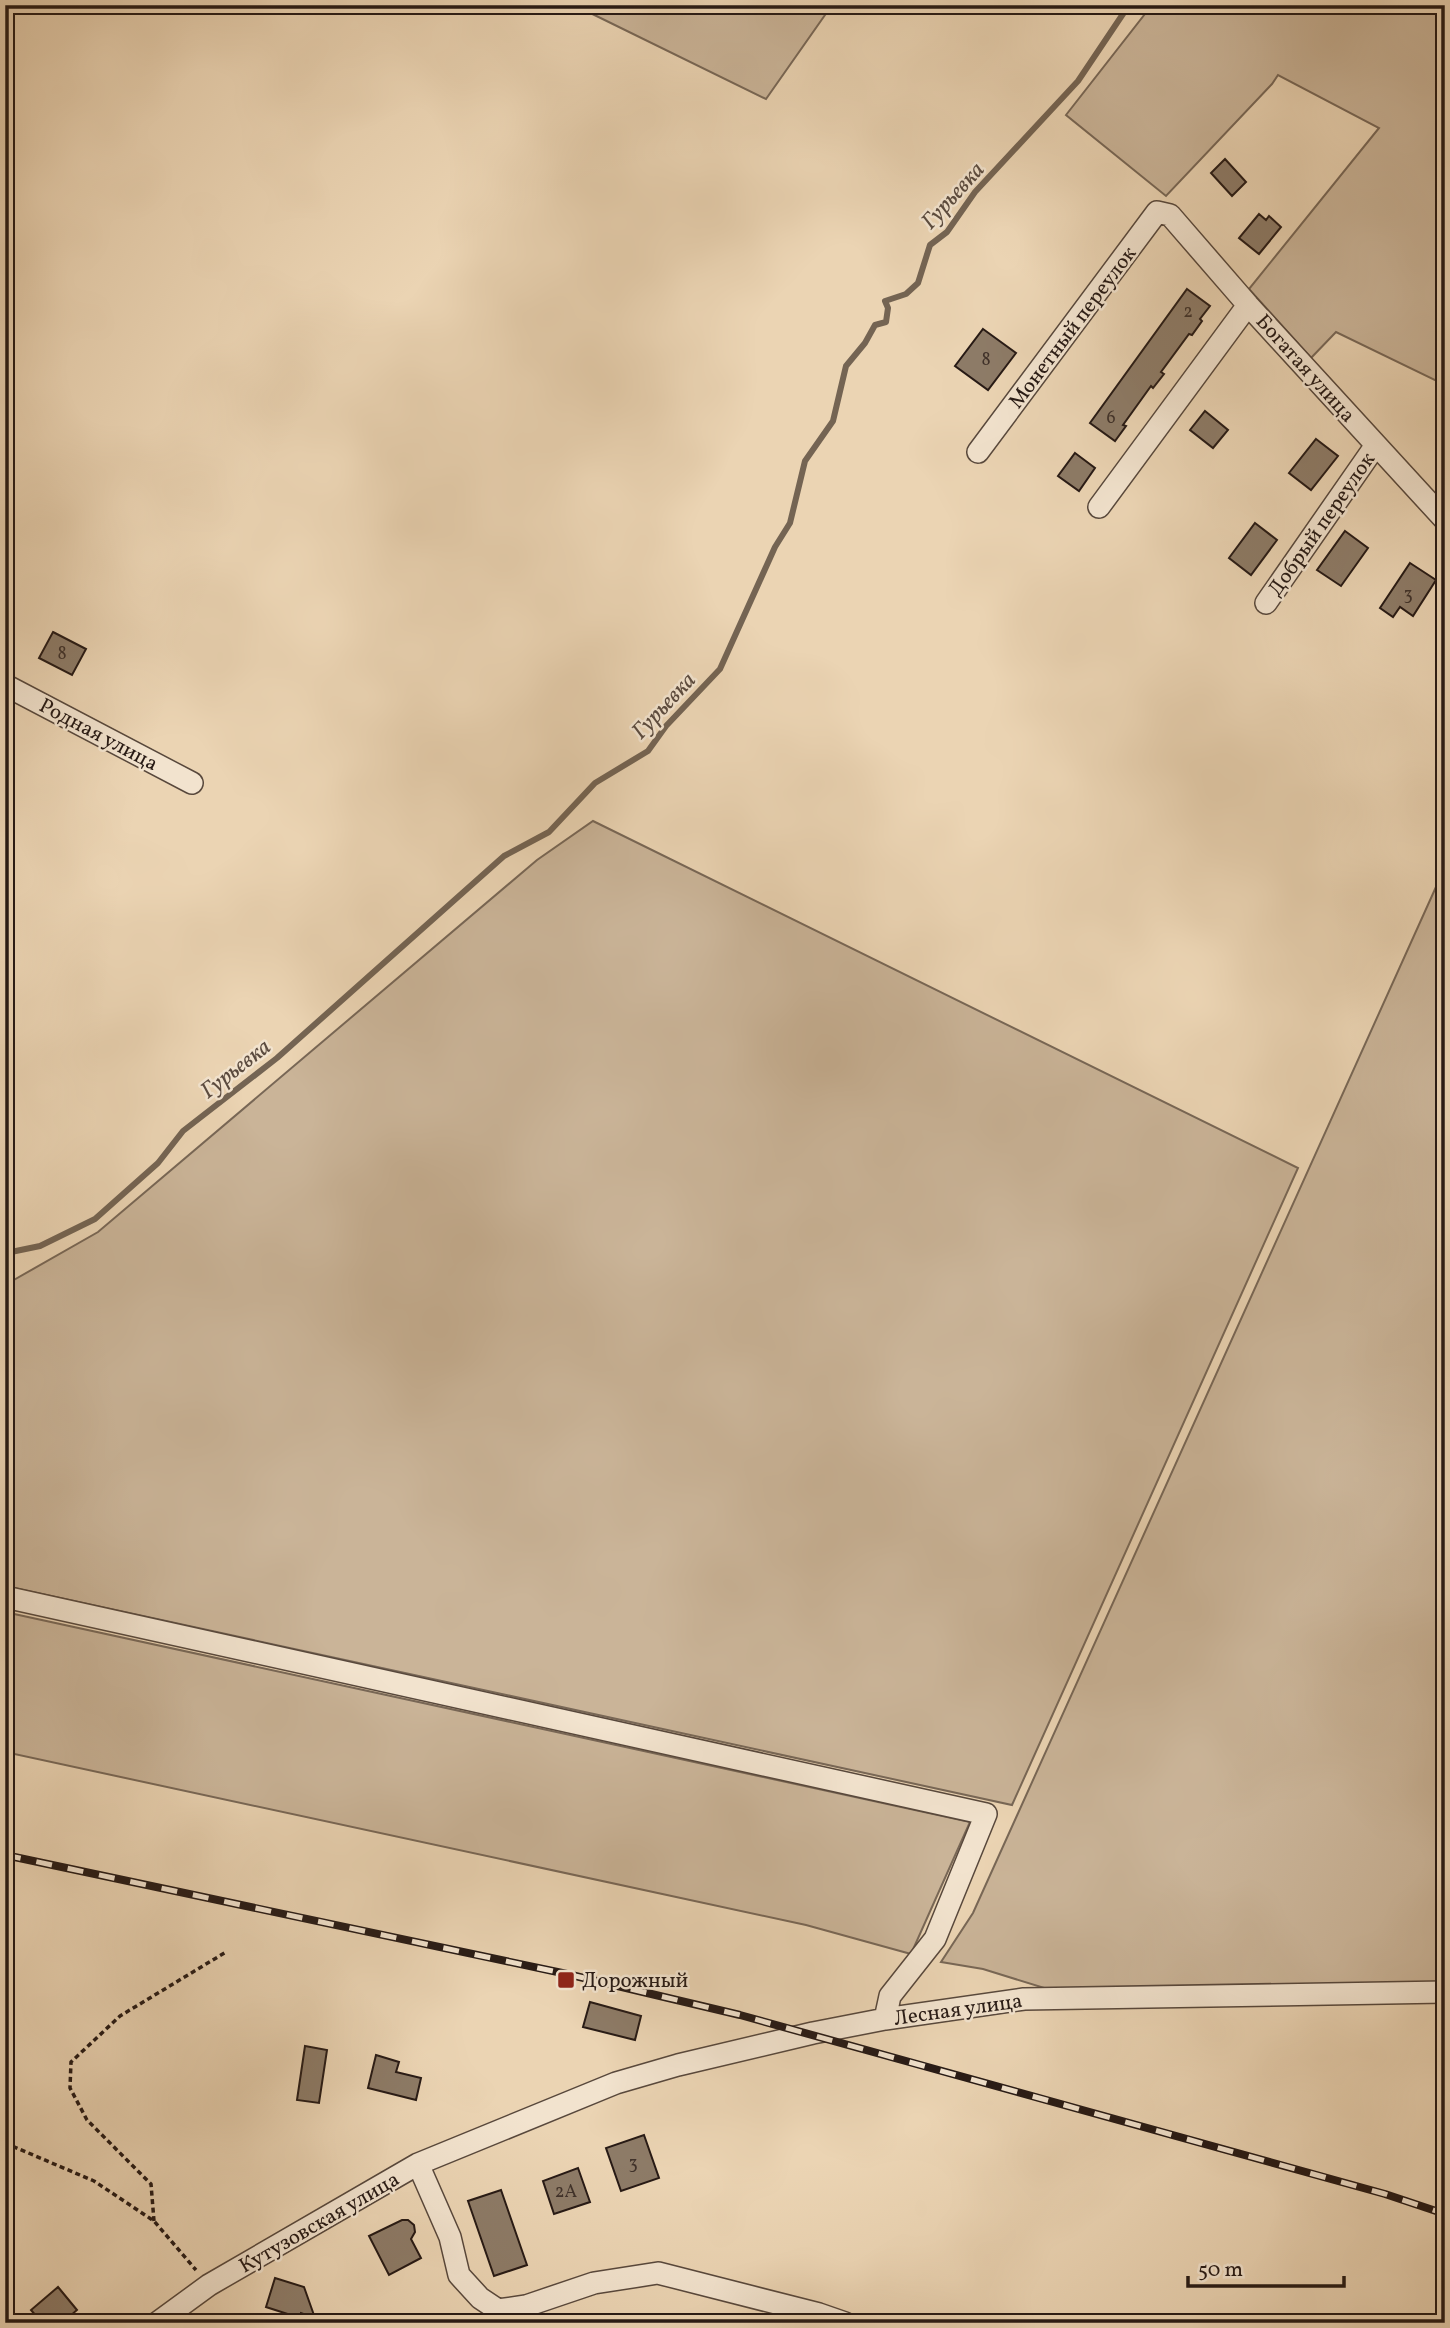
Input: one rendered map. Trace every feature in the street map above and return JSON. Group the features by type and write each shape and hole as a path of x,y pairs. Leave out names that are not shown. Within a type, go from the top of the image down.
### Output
{"street":[{"name":"Монетный переулок","path":"978,452 1157,212 1170,215"},
{"name":"Богатая улица","path":"1170,215 1248,305 1445,520"},
{"path":"1099,506 1248,305"},
{"name":"Добрый переулок","path":"1266,603 1376,445"},
{"name":"Родная улица","path":"5,685 192,783"},
{"path":"5,1597 986,1814 935,1939 890,1996 885,2019"},
{"name":"Лесная улица","path":"489,2136 615,2082 813,2033 885,2019 1024,1999 1445,1992"},
{"name":"Кутузовская улица","path":"157,2323 209,2285 418,2164 489,2136"},
{"path":"418,2164 450,2237 459,2275 480,2298 498,2310 526,2306 594,2283 658,2273 845,2323"}],"path":[{"path":"154,2221 151,2184 87,2120 70,2088 71,2062 120,2016 226,1952"},
{"path":"5,2143 94,2181 154,2221 209,2285"}],"shaded area":[{"path":"574,5 832,5 766,99"},
{"path":"1152,5 1445,5 1445,385 1336,332 1311,358 1249,289 1379,128 1278,75 1166,196 1066,115"},
{"path":"593,821 1298,1168 1012,1805 5,1586 5,1285 98,1232 537,860"},
{"path":"1445,867 1445,1997 1054,1991 983,1969 941,1962 973,1913"},
{"path":"5,1612 970,1822 911,1954 806,1925 5,1752"}],"building":[{"path":"1225,159 1246,182 1232,196 1211,173"},
{"path":"1259,214 1266,220 1269,216 1281,227 1259,254 1239,238"},
{"path":"1187,289 1210,306 1192,335 1189,334 1161,372 1164,374 1153,388 1151,386 1123,425 1126,426 1115,441 1090,423"},
{"path":"983,329 1016,353 988,390 955,366"},
{"path":"1205,411 1228,430 1213,448 1190,430"},
{"path":"1316,439 1338,456 1311,490 1289,473"},
{"path":"1075,453 1095,468 1079,491 1058,476"},
{"path":"1255,523 1277,540 1251,575 1229,558"},
{"path":"1345,531 1368,548 1341,586 1317,570"},
{"path":"1410,563 1436,580 1413,616 1400,607 1393,617 1380,608"},
{"path":"53,632 86,649 72,675 39,658"},
{"path":"590,2002 641,2016 635,2040 583,2027"},
{"path":"305,2046 327,2050 319,2103 297,2100"},
{"path":"376,2055 399,2062 396,2072 421,2078 416,2100 368,2088"},
{"path":"644,2135 659,2178 621,2191 606,2148"},
{"path":"578,2168 590,2202 554,2214 543,2181"},
{"path":"501,2190 527,2265 494,2276 468,2201"},
{"path":"402,2220 408,2220 414,2225 415,2232 411,2239 421,2258 389,2275 369,2236"},
{"path":"275,2278 304,2287 315,2318 301,2313 300,2318 266,2307"},
{"path":"58,2287 77,2310 62,2323 42,2323 31,2310"}],"waterway":[{"name":"Гурьевка","path":"5,1257 11,1252 40,1246 95,1219 158,1163 183,1131 277,1058 504,856 549,832 595,783 648,751 666,726 720,669 775,547 790,523 805,461 833,421 846,366 865,343 875,325 886,322 888,308 885,301 906,294 918,283 930,245 947,232 975,192 1078,81 1129,5"}],"railway":[{"path":"5,1855 567,1974 740,2015 1385,2194 1445,2214"}],"place":[{"name":"Дорожный","path":"566,1980"}]}
